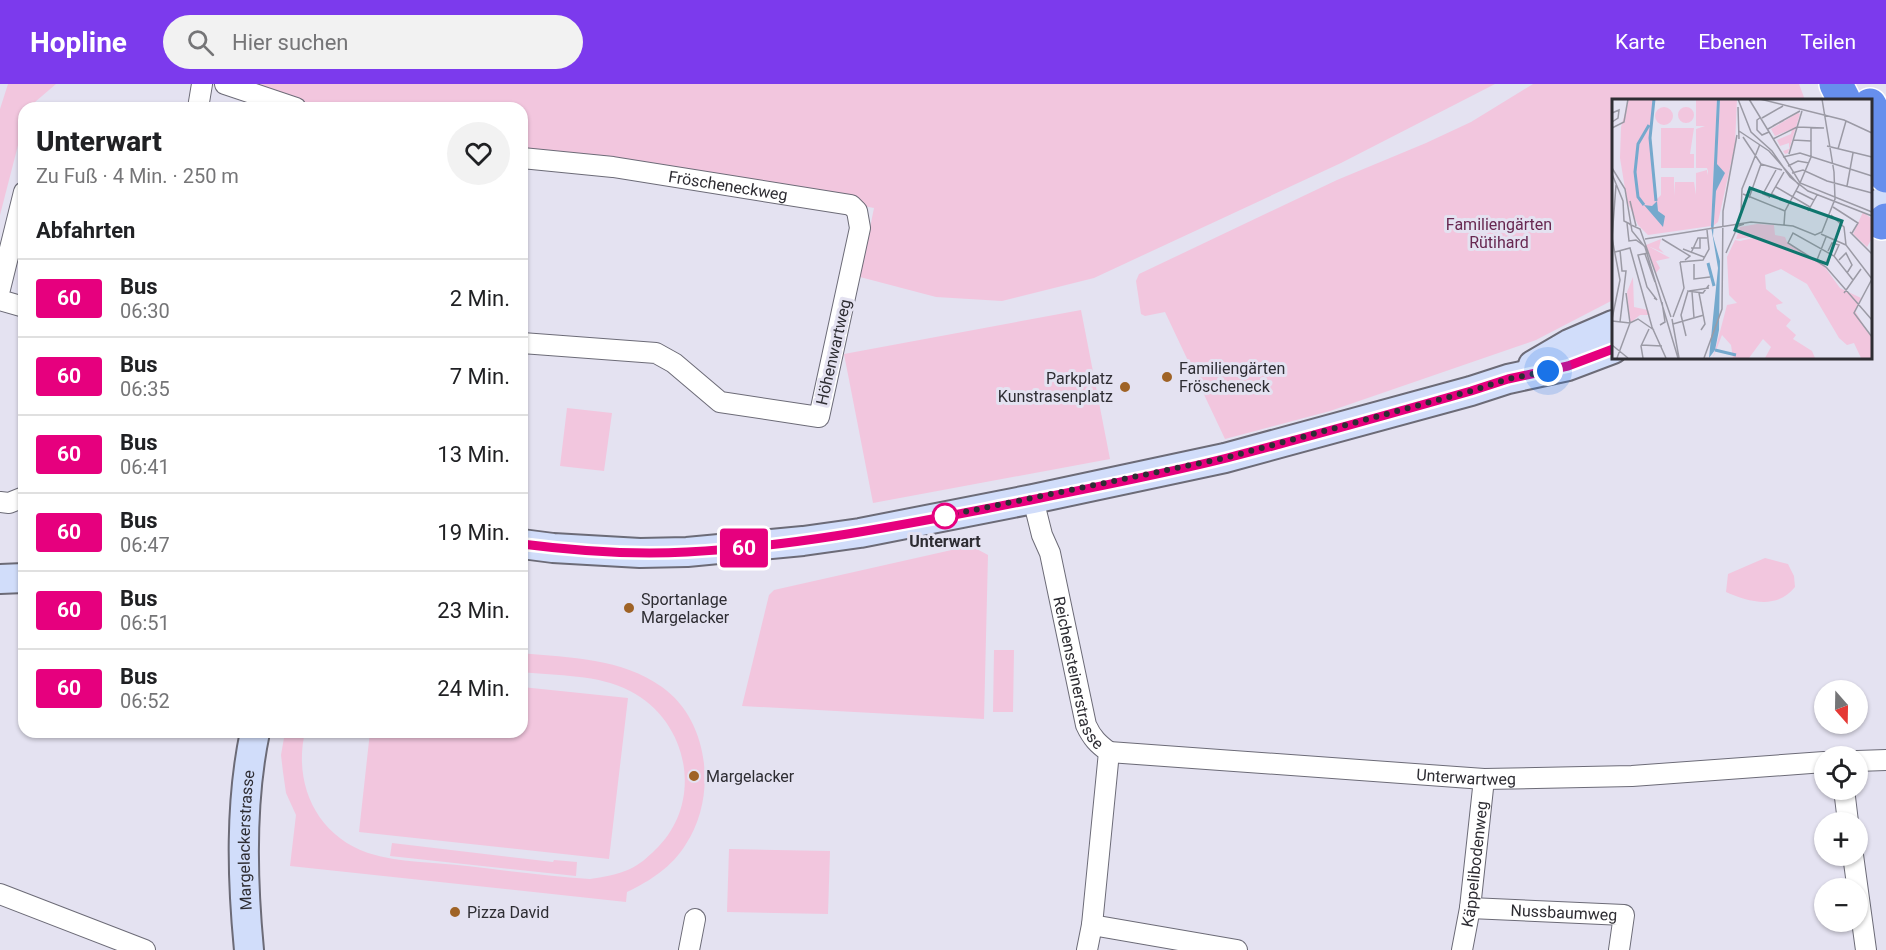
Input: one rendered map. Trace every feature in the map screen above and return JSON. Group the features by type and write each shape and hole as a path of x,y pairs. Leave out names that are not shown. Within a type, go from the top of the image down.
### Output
{"highway":[{"path":"1836,84 1844,99"},
{"path":"1860,84 1867,99"},
{"path":"1867,84 1886,105"},
{"path":"1871,109 1886,140"},
{"path":"1871,147 1886,176"}],"main road":[{"path":"1508,379 1569,344 1612,325"},
{"path":"528,545 640,553 738,548 860,533 1225,458 1508,379 1568,366 1612,349"},
{"path":"0,579 18,578"},
{"name":"Margelackerstrasse","path":"249,950 244,893 244,826 254,738"}],"street":[{"path":"199,102 202,84"},
{"path":"225,84 278,102"},
{"name":"Fröscheneckweg","path":"528,159 614,166 851,205 857,211 860,228 848,286"},
{"path":"0,289 18,216"},
{"name":"Höhenwartweg","path":"528,343 656,353 674,363 720,402 819,417 848,286"},
{"path":"0,300 18,305"},
{"path":"0,502 9,503 18,499"},
{"name":"Reichensteinerstrasse","path":"1033,499 1042,535 1050,553 1086,725 1092,737 1109,752 1092,925 1087,950"},
{"name":"Unterwartweg","path":"1109,752 1484,779 1632,776 1814,763"},
{"path":"1868,761 1886,760"},
{"name":"Käppelibodenweg","path":"1462,950 1470,908 1484,779"},
{"path":"1855,866 1866,950"},
{"path":"0,894 145,950"},
{"name":"Nussbaumweg","path":"1470,908 1624,915 1619,950"},
{"path":"689,950 695,919"},
{"path":"1092,925 1237,950"}],"green space":[{"path":"8,84 56,84 35,102 18,102 18,145 0,215 0,109"},
{"path":"214,84 1495,84 1341,163 1094,278 1002,301 936,297 860,277 874,208 608,160 528,152 528,102 299,102 261,92"},
{"name":"Familiengärten Rütihard","path":"1533,84 1799,84 1805,99 1612,99 1612,301 1536,340 1330,411 1225,439 1165,312 1145,316 1141,314 1136,281 1139,274 1337,180 1471,122"},
{"path":"1081,310 1110,459 873,503 844,354"},
{"path":"567,408 612,413 604,471 560,466"},
{"path":"975,548 988,555 984,719 742,706 769,595 774,590 956,549"},
{"path":"1765,558 1788,564 1794,576 1795,587 1788,594 1780,599 1762,602 1744,599 1726,592 1728,574"},
{"path":"994,650 1014,650 1013,712 993,712"},
{"name":"Margelacker","path":"528,654 595,661 630,670 646,677 662,687 678,702 690,719 699,739 704,761 705,783 696,825 674,860 652,878 627,892 626,902 290,866 296,815 286,793 281,755 284,738 304,738 302,770 312,805 322,820 350,845 368,853 405,860 590,879 610,876 637,865 655,850 671,831 680,810 685,787 683,764 677,742 666,722 650,705 630,691 605,681 528,672"},
{"path":"528,688 628,698 609,859 359,832 369,738 528,738"},
{"path":"392,843 553,862 554,860 577,862 576,876 390,856"},
{"path":"729,849 830,851 828,914 727,912"}],"bus line":[{"name":"60","path":"528,545 640,553 687,552 860,533 1225,458 1508,379 1568,366 1612,349"}],"place":[{"name":"Familiengärten Fröscheneck","path":"1167,377"},
{"name":"Parkplatz Kunstrasenplatz","path":"1125,387"},
{"name":"Unterwart","path":"945,516"},
{"name":"Sportanlage Margelacker","path":"629,608"},
{"name":"Margelacker","path":"694,776"},
{"name":"Pizza David","path":"455,912"}],"route":[{"path":"945,516 1225,458 1508,379 1548,371"}]}
